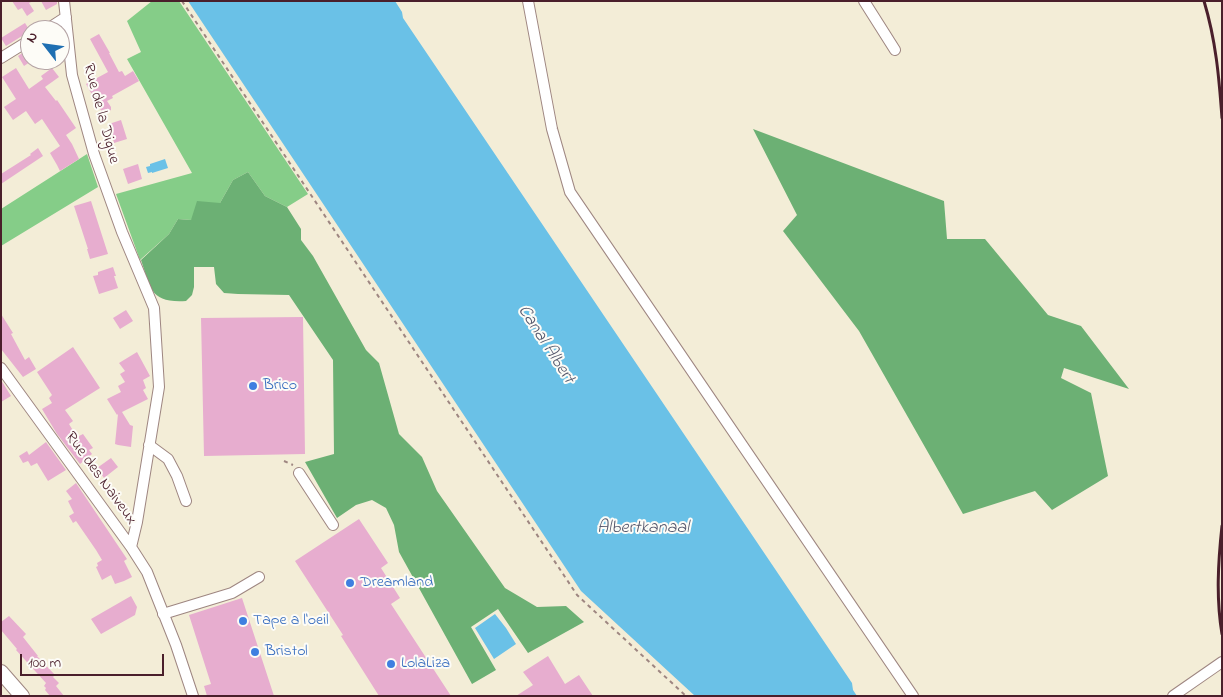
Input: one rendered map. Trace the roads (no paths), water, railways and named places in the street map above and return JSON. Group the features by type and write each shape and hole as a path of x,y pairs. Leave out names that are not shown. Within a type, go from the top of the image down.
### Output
{"main road":[{"path":"1,672 22,696"}],"street":[{"name":"Rue de la Digue","path":"64,1 72,75 78,100 94,154 122,232 154,308 159,387 131,547"},
{"path":"528,1 552,129 570,192 913,696"},
{"path":"864,1 895,50"},
{"path":"61,20 66,17"},
{"path":"1,58 20,46"},
{"name":"Rue des Naiveux","path":"1,368 131,547 147,572 176,645 192,696"},
{"path":"149,444 168,459 177,476 186,501"},
{"path":"297,471 333,525"},
{"path":"163,614 232,593 259,577"},
{"path":"1173,696 1222,662"}],"water":[{"name":"Albertkanaal","path":"188,1 395,1 402,12 403,18 852,683 853,690 857,696 695,696 581,591"},
{"path":"165,159 168,168 148,173 146,167"},
{"path":"495,614 516,644 494,659 475,628"}],"railway":[{"path":"1204,1 1214,45 1222,118"},
{"path":"1222,526 1218,580 1222,634"}],"place":[{"name":"Brico","path":"253,386"},
{"name":"Dreamland","path":"350,583"},
{"name":"Tape a l'oeil","path":"243,621"},
{"name":"Bristol","path":"255,652"},
{"name":"LolaLiza","path":"391,664"}],"water label":[{"name":"Canal Albert","path":"545,345"}]}
